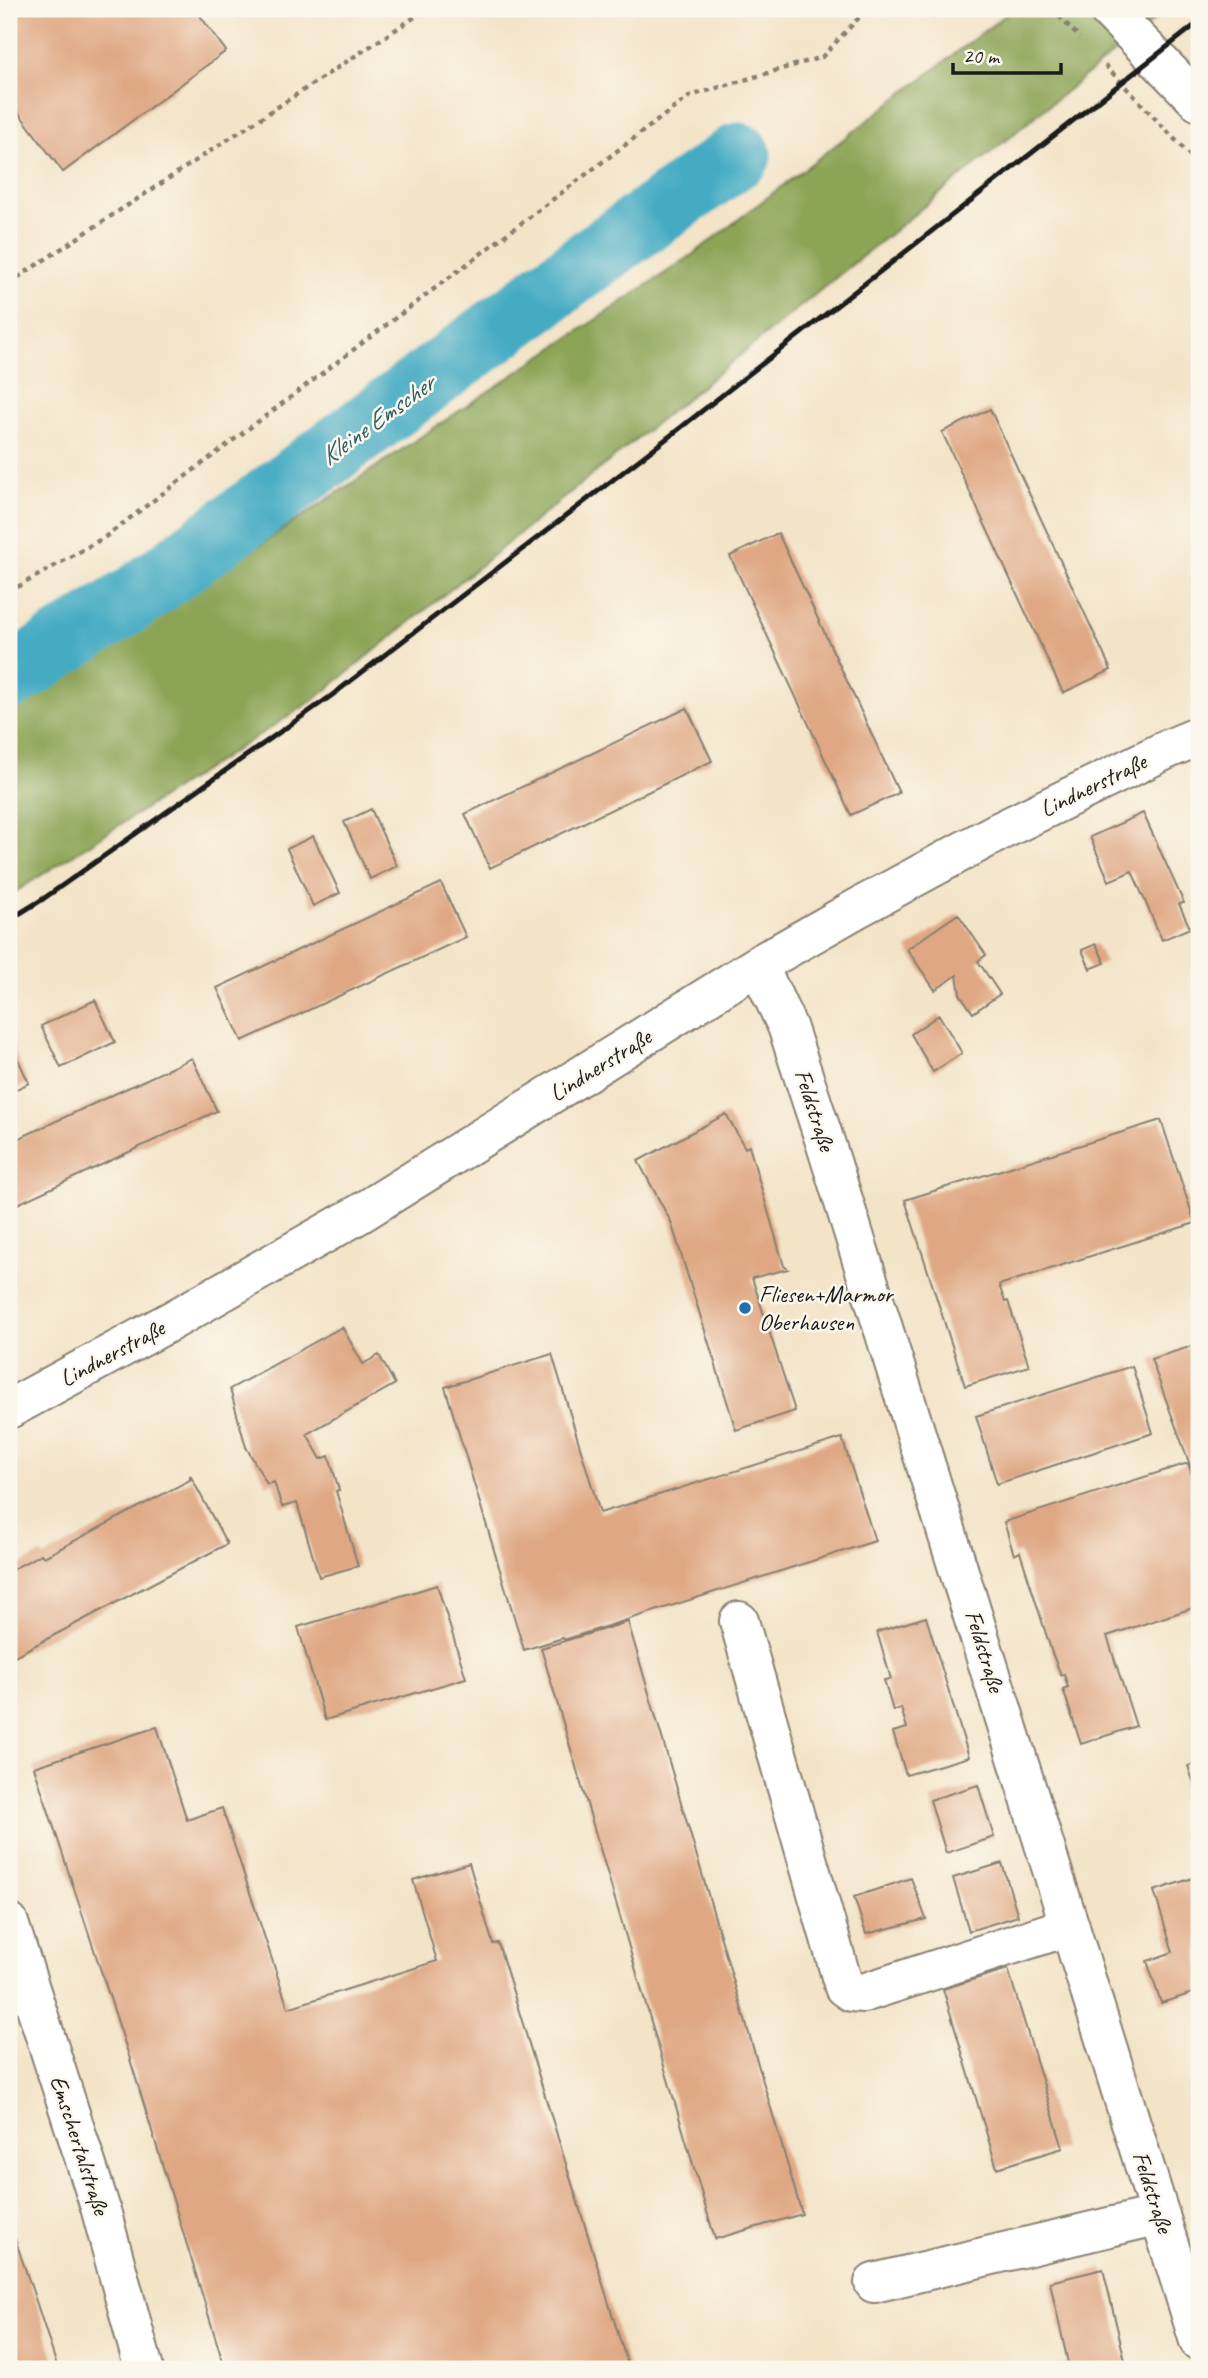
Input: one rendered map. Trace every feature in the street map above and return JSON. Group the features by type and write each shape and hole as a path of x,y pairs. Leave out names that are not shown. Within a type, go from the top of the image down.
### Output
{"street":[{"path":"1108,9 1199,102"},
{"name":"Lindnerstraße","path":"9,1409 362,1213 758,965 999,831 1199,736"},
{"name":"Feldstraße","path":"758,965 787,1026 826,1145 1160,2215 1197,2319"},
{"path":"739,1621 844,1987 851,1992 863,1993 1070,1926"},
{"name":"Emschertalstraße","path":"12,1947 100,2207 144,2369"},
{"path":"874,2283 1160,2215"}],"path":[{"path":"9,282 427,9"},
{"path":"9,592 105,537 690,96 822,57 867,9"},
{"path":"1052,9 1088,47"},
{"path":"1097,56 1199,165"}],"green space":[{"path":"1013,9 1168,9 315,699 9,896 9,713 692,255"}],"building":[{"path":"9,9 195,9 226,51 63,172 9,100"},
{"path":"990,409 1111,670 1063,693 942,432"},
{"path":"778,533 899,793 851,815 730,556"},
{"path":"687,708 712,761 490,868 465,814"},
{"path":"371,809 397,866 370,879 344,822"},
{"path":"1143,813 1184,903 1179,904 1190,928 1162,940 1132,871 1109,881 1090,837"},
{"path":"313,836 340,893 313,906 287,849"},
{"path":"441,883 466,937 242,1041 217,988"},
{"path":"958,914 986,955 978,961 1000,994 973,1013 960,994 957,975 935,990 907,949"},
{"path":"1096,944 1105,963 1090,969 1082,950"},
{"path":"95,1000 115,1042 61,1068 41,1026"},
{"path":"939,1015 962,1053 933,1072 911,1034"},
{"path":"9,1040 29,1083 9,1093"},
{"path":"192,1058 217,1111 9,1208 9,1143"},
{"path":"726,1114 745,1148 749,1146 784,1266 788,1269 752,1278 795,1411 736,1430 671,1222 638,1161"},
{"path":"1161,1120 1195,1223 999,1285 1005,1302 1008,1301 1029,1366 965,1386 905,1200"},
{"path":"342,1327 363,1364 379,1355 395,1384 307,1434 321,1459 329,1456 339,1490 336,1491 358,1566 319,1577 297,1503 282,1507 274,1482 267,1484 246,1447 230,1389"},
{"path":"1199,1344 1199,1483 1197,1484 1151,1359"},
{"path":"552,1354 600,1513 842,1438 875,1541 564,1640 563,1638 524,1650 445,1387"},
{"path":"1132,1366 1153,1433 997,1484 976,1416"},
{"path":"1188,1463 1199,1498 1199,1606 1107,1636 1136,1726 1081,1744 1063,1689 1068,1687 1064,1674 1061,1675 1052,1653 1020,1552 1014,1555 1004,1522"},
{"path":"190,1475 227,1544 9,1659 9,1571 41,1554 44,1557 190,1480"},
{"path":"437,1585 466,1678 325,1720 298,1627"},
{"path":"926,1617 969,1757 906,1775 893,1732 907,1728 901,1708 893,1711 884,1680 891,1679 877,1632"},
{"path":"628,1622 802,2214 715,2239 541,1648"},
{"path":"157,1727 187,1820 222,1808 288,2008 437,1961 413,1880 469,1863 493,1944 498,1943 629,2369 225,2369 129,2056 34,1767"},
{"path":"1199,1762 1199,1798 1188,1766"},
{"path":"978,1785 994,1837 946,1853 930,1800"},
{"path":"1002,1863 1018,1916 969,1931 953,1878"},
{"path":"1199,1876 1199,1991 1161,2003 1147,1961 1173,1952 1154,1891"},
{"path":"911,1878 926,1919 866,1934 854,1897"},
{"path":"1008,1969 1063,2148 997,2168 943,1989"},
{"path":"9,2221 35,2298 58,2369 9,2369"},
{"path":"1103,2269 1127,2369 1045,2369 1068,2363 1050,2282"}],"waterway":[{"name":"Kleine Emscher","path":"9,678 136,597 600,253 739,155"}],"railway":[{"path":"9,920 43,899 331,696 670,436 1199,22"}],"place":[{"name":"Fliesen+Marmor Oberhausen","path":"745,1308"}]}
